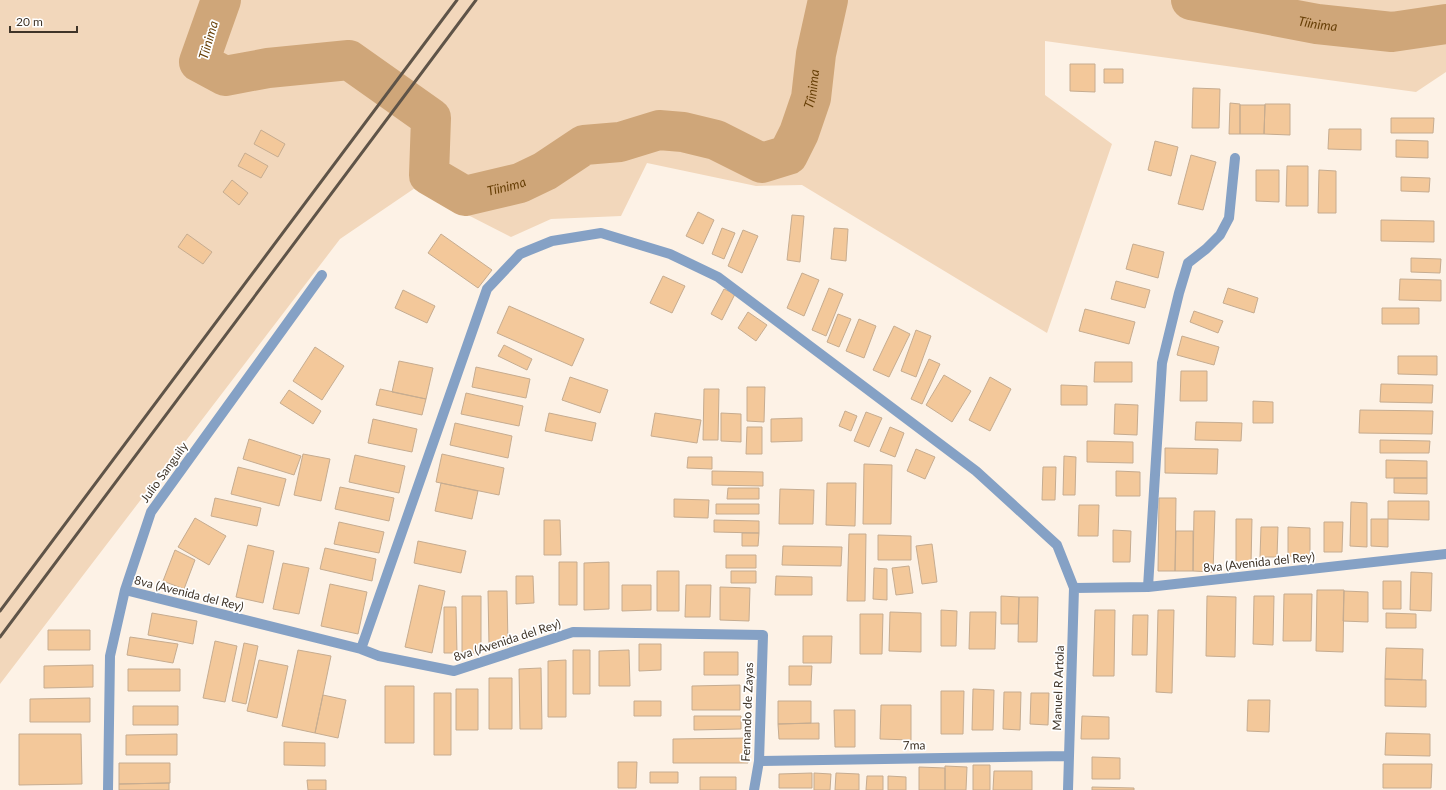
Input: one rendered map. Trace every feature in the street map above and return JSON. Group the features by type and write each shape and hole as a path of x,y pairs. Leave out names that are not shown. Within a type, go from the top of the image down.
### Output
{"street":[{"path":"1148,587 1162,363 1188,263 1206,249 1220,235 1229,218 1235,158"},
{"path":"361,649 488,289 520,254 552,241 602,234 670,254 718,277 976,471 1057,545 1074,588"},
{"name":"Julio Sanguily","path":"108,790 110,656 125,590 151,512 322,275"},
{"name":"8va (Avenida del Rey)","path":"1074,588 1148,587 1446,554"},
{"name":"Manuel R Artola","path":"1068,790 1074,588"},
{"name":"8va (Avenida del Rey)","path":"125,590 361,649 379,656 454,671 573,632 762,635"},
{"name":"Fernando de Zayas","path":"754,790 759,761 762,635"},
{"name":"7ma","path":"759,761 1069,756"}],"shaded area":[{"path":"0,0 1446,0 1446,72 1416,92 1045,41 1045,95 1112,144 1047,333 802,185 756,186 647,163 621,216 551,219 511,237 415,188 340,239 0,684"}],"building":[{"path":"1070,64 1095,64 1095,92 1070,91"},
{"path":"1104,69 1123,69 1123,83 1104,83"},
{"path":"1193,88 1220,89 1219,128 1192,128"},
{"path":"1230,103 1240,104 1240,134 1229,134"},
{"path":"1265,104 1290,104 1290,135 1264,134"},
{"path":"1240,105 1265,105 1264,134 1240,134"},
{"path":"1391,118 1434,118 1433,133 1391,133"},
{"path":"1329,129 1361,129 1361,150 1328,149"},
{"path":"261,130 285,144 278,157 254,144"},
{"path":"1396,140 1428,141 1428,158 1396,157"},
{"path":"1155,141 1178,147 1171,176 1148,170"},
{"path":"245,153 268,166 261,178 238,166"},
{"path":"1191,155 1216,162 1203,210 1178,204"},
{"path":"1287,166 1308,166 1308,206 1286,206"},
{"path":"1256,170 1279,170 1279,202 1256,201"},
{"path":"1319,170 1336,171 1336,213 1318,213"},
{"path":"1401,177 1430,178 1429,192 1401,191"},
{"path":"232,180 248,193 239,205 223,192"},
{"path":"698,212 714,220 703,244 686,236"},
{"path":"792,215 804,216 800,262 787,260"},
{"path":"1381,220 1434,221 1434,242 1381,241"},
{"path":"722,228 735,233 724,259 712,254"},
{"path":"834,228 848,229 846,261 831,259"},
{"path":"743,230 758,236 742,273 728,266"},
{"path":"187,234 212,252 203,264 178,247"},
{"path":"441,234 492,270 478,288 428,253"},
{"path":"1133,244 1164,252 1158,278 1126,269"},
{"path":"1411,258 1441,259 1440,273 1411,272"},
{"path":"802,273 819,280 804,316 787,308"},
{"path":"663,276 685,286 672,313 650,303"},
{"path":"1400,279 1441,280 1441,301 1399,300"},
{"path":"1116,281 1150,290 1145,308 1111,299"},
{"path":"829,288 843,294 826,336 812,330"},
{"path":"1228,288 1258,298 1254,313 1223,303"},
{"path":"724,289 735,294 722,320 711,314"},
{"path":"403,290 435,306 427,323 395,308"},
{"path":"509,306 584,339 572,366 497,333"},
{"path":"1382,308 1419,308 1419,324 1382,324"},
{"path":"1085,309 1135,322 1129,344 1079,331"},
{"path":"1194,311 1223,321 1218,333 1190,322"},
{"path":"748,312 767,325 756,341 738,328"},
{"path":"838,314 851,319 839,347 827,342"},
{"path":"859,319 876,326 864,358 846,351"},
{"path":"894,326 910,334 889,377 873,370"},
{"path":"916,330 931,336 916,377 901,371"},
{"path":"1182,336 1219,347 1214,365 1177,355"},
{"path":"504,345 532,359 527,370 498,356"},
{"path":"315,347 344,366 322,400 293,381"},
{"path":"1398,356 1437,356 1437,375 1398,374"},
{"path":"929,359 940,364 922,404 911,399"},
{"path":"399,361 433,368 426,399 392,392"},
{"path":"1095,362 1132,362 1132,382 1094,382"},
{"path":"476,367 530,379 526,398 472,387"},
{"path":"1181,371 1207,371 1207,401 1180,401"},
{"path":"944,375 971,391 952,422 926,405"},
{"path":"570,377 608,390 600,413 562,400"},
{"path":"990,377 1011,389 990,431 969,420"},
{"path":"1381,384 1433,385 1432,403 1380,402"},
{"path":"1061,385 1087,386 1087,405 1061,405"},
{"path":"747,387 765,387 764,422 747,421"},
{"path":"380,389 426,399 422,415 376,405"},
{"path":"704,389 719,389 718,440 703,440"},
{"path":"289,390 321,411 313,424 280,403"},
{"path":"466,393 523,406 519,426 461,414"},
{"path":"1253,401 1273,402 1273,423 1253,423"},
{"path":"1115,404 1138,405 1137,435 1114,434"},
{"path":"1360,410 1433,411 1432,434 1359,433"},
{"path":"845,411 857,416 851,431 839,426"},
{"path":"866,412 882,418 869,447 854,441"},
{"path":"549,413 596,423 592,441 545,431"},
{"path":"655,413 701,420 697,443 651,436"},
{"path":"721,413 741,414 741,442 721,441"},
{"path":"802,418 802,441 771,442 771,419"},
{"path":"373,419 417,429 412,452 368,443"},
{"path":"1196,422 1242,423 1241,441 1195,440"},
{"path":"455,423 512,436 508,458 450,445"},
{"path":"747,427 762,427 762,454 746,454"},
{"path":"890,427 904,433 895,457 880,451"},
{"path":"249,439 301,456 294,475 243,459"},
{"path":"1380,440 1430,441 1429,453 1380,453"},
{"path":"1087,441 1133,442 1133,463 1087,462"},
{"path":"1165,448 1218,449 1217,474 1165,473"},
{"path":"916,449 935,457 925,479 907,471"},
{"path":"303,454 330,459 321,501 294,495"},
{"path":"442,454 504,468 499,495 436,482"},
{"path":"355,455 405,466 399,493 349,482"},
{"path":"1064,456 1076,457 1075,495 1063,495"},
{"path":"688,457 712,457 712,469 687,468"},
{"path":"1386,460 1427,461 1427,478 1386,478"},
{"path":"864,464 892,465 891,524 863,524"},
{"path":"238,467 286,479 279,506 231,494"},
{"path":"1043,467 1056,467 1055,500 1042,500"},
{"path":"712,471 763,472 763,486 712,485"},
{"path":"1116,471 1140,472 1140,496 1116,496"},
{"path":"1394,478 1427,478 1427,494 1394,493"},
{"path":"441,483 478,491 472,519 435,511"},
{"path":"827,483 856,483 855,526 826,525"},
{"path":"340,487 394,498 389,521 335,509"},
{"path":"728,488 759,488 759,499 727,499"},
{"path":"780,489 814,490 813,524 779,524"},
{"path":"215,498 261,508 257,526 211,516"},
{"path":"1159,498 1176,498 1175,571 1158,571"},
{"path":"674,499 709,500 708,518 674,517"},
{"path":"1388,501 1429,501 1429,520 1388,519"},
{"path":"1351,502 1367,503 1367,547 1350,546"},
{"path":"716,504 759,504 759,514 716,514"},
{"path":"1079,505 1099,505 1098,536 1078,536"},
{"path":"1194,511 1215,511 1213,572 1193,571"},
{"path":"195,518 226,536 209,565 178,547"},
{"path":"1236,519 1252,519 1251,565 1236,565"},
{"path":"1371,519 1388,519 1388,547 1371,546"},
{"path":"544,520 560,520 561,555 544,555"},
{"path":"714,520 759,521 759,533 714,532"},
{"path":"339,522 384,532 379,553 334,544"},
{"path":"1324,522 1343,522 1342,552 1324,552"},
{"path":"1261,527 1278,527 1277,557 1260,557"},
{"path":"1288,527 1310,528 1310,557 1288,556"},
{"path":"1113,530 1131,531 1130,562 1113,562"},
{"path":"1176,531 1193,531 1193,571 1175,571"},
{"path":"742,533 759,533 758,546 742,546"},
{"path":"849,534 866,534 865,601 847,601"},
{"path":"878,535 911,536 911,560 878,560"},
{"path":"418,541 466,551 461,573 414,563"},
{"path":"932,544 937,582 922,584 916,546"},
{"path":"248,545 274,551 263,603 236,597"},
{"path":"783,546 842,547 841,566 782,565"},
{"path":"325,548 376,559 372,581 320,569"},
{"path":"175,550 195,560 184,589 163,581"},
{"path":"726,555 756,555 756,568 726,568"},
{"path":"559,562 577,562 577,605 559,605"},
{"path":"609,562 609,609 584,610 584,563"},
{"path":"283,563 309,568 299,614 273,609"},
{"path":"909,566 913,593 896,595 892,568"},
{"path":"874,568 887,569 887,600 873,599"},
{"path":"657,571 679,571 679,611 657,611"},
{"path":"731,571 756,571 756,583 731,583"},
{"path":"1411,572 1432,573 1431,611 1410,610"},
{"path":"516,576 533,576 534,603 516,604"},
{"path":"776,576 812,577 812,595 775,595"},
{"path":"1383,581 1401,581 1401,609 1383,609"},
{"path":"330,584 367,592 358,634 321,626"},
{"path":"419,585 445,591 432,653 405,647"},
{"path":"622,585 651,585 651,610 622,611"},
{"path":"686,585 711,585 710,617 685,617"},
{"path":"720,587 750,588 749,621 720,620"},
{"path":"1317,590 1344,590 1343,652 1316,651"},
{"path":"488,591 507,591 508,646 489,646"},
{"path":"1344,591 1368,592 1368,622 1343,621"},
{"path":"1284,594 1312,594 1311,641 1283,641"},
{"path":"462,596 481,596 481,653 462,653"},
{"path":"1001,596 1019,597 1018,624 1001,624"},
{"path":"1207,596 1236,597 1235,657 1206,656"},
{"path":"1254,596 1274,596 1273,645 1253,644"},
{"path":"1019,597 1038,597 1037,642 1018,642"},
{"path":"444,607 456,607 457,653 444,653"},
{"path":"941,610 957,611 956,646 941,646"},
{"path":"1095,610 1115,610 1114,676 1093,676"},
{"path":"1158,610 1174,610 1172,693 1156,692"},
{"path":"890,612 921,613 921,652 889,651"},
{"path":"970,612 996,612 995,649 969,649"},
{"path":"152,613 197,621 193,644 148,635"},
{"path":"1386,613 1416,614 1416,628 1386,628"},
{"path":"860,614 883,614 882,654 860,654"},
{"path":"1133,615 1148,615 1147,655 1132,655"},
{"path":"48,630 90,630 90,650 48,650"},
{"path":"803,636 832,636 831,663 803,663"},
{"path":"130,637 178,644 173,663 127,655"},
{"path":"215,641 237,646 225,702 203,698"},
{"path":"244,643 258,646 246,704 232,701"},
{"path":"639,644 661,644 661,670 639,671"},
{"path":"1386,648 1423,649 1422,680 1385,679"},
{"path":"298,650 331,656 315,733 282,726"},
{"path":"573,650 590,650 590,694 573,694"},
{"path":"629,650 630,686 599,686 599,651"},
{"path":"704,652 738,652 738,675 704,675"},
{"path":"259,660 288,666 277,718 247,711"},
{"path":"566,660 566,717 548,717 548,661"},
{"path":"93,665 93,687 44,688 44,666"},
{"path":"789,666 812,666 811,685 789,685"},
{"path":"541,668 542,729 520,729 519,669"},
{"path":"128,669 180,669 180,691 128,691"},
{"path":"489,678 512,678 512,729 489,729"},
{"path":"1385,679 1426,680 1426,707 1385,706"},
{"path":"740,685 740,710 692,710 692,686"},
{"path":"385,686 414,686 414,743 385,743"},
{"path":"456,689 478,689 478,730 456,730"},
{"path":"973,689 994,690 993,730 972,730"},
{"path":"941,691 964,691 963,734 941,734"},
{"path":"1004,692 1021,692 1020,730 1003,729"},
{"path":"434,693 451,693 451,755 434,755"},
{"path":"1031,693 1049,693 1048,725 1030,724"},
{"path":"323,695 346,700 338,738 315,733"},
{"path":"90,698 90,722 30,722 30,699"},
{"path":"1248,700 1270,700 1269,732 1247,731"},
{"path":"634,701 661,701 661,716 634,716"},
{"path":"778,701 811,701 811,723 778,724"},
{"path":"881,705 911,705 911,740 880,739"},
{"path":"133,706 178,706 178,725 133,725"},
{"path":"834,710 855,710 855,747 835,747"},
{"path":"694,716 741,716 741,729 694,730"},
{"path":"1082,716 1109,717 1109,739 1081,739"},
{"path":"819,723 819,739 779,739 778,724"},
{"path":"1386,733 1430,734 1430,756 1385,755"},
{"path":"19,734 81,734 82,784 19,785"},
{"path":"177,734 177,755 126,755 126,735"},
{"path":"748,738 748,763 673,763 673,739"},
{"path":"284,742 325,743 325,766 284,765"},
{"path":"1092,757 1120,758 1120,779 1092,779"},
{"path":"618,762 637,762 636,788 618,788"},
{"path":"119,763 170,763 170,783 119,784"},
{"path":"1383,764 1432,764 1431,788 1383,788"},
{"path":"973,765 990,765 990,790 973,790"},
{"path":"945,766 967,767 966,790 945,790"},
{"path":"919,767 945,768 945,790 919,790"},
{"path":"994,771 1032,771 1032,790 993,790"},
{"path":"650,772 678,772 678,783 650,783"},
{"path":"812,773 812,788 779,788 779,774"},
{"path":"814,773 831,774 830,790 814,790"},
{"path":"836,773 859,774 859,790 835,790"},
{"path":"867,776 883,776 883,790 866,790"},
{"path":"888,776 906,777 906,790 888,790"},
{"path":"700,777 736,777 736,790 700,790"},
{"path":"307,780 326,780 326,790 308,790"},
{"path":"169,783 169,790 119,790 119,784"},
{"path":"1092,787 1134,788 1134,790 1092,790"}],"waterway":[{"name":"Tíinima","path":"221,0 199,62 225,76 268,68 349,60 431,118 429,175 465,196 520,183 545,171 584,145 620,142 659,130 683,132 716,140 762,163 788,155 799,133 811,98 816,54 828,0"},
{"name":"Tíinima","path":"1191,0 1317,24 1392,32 1446,24"}],"railway":[{"path":"0,611 457,0"},
{"path":"0,637 476,0"}]}
